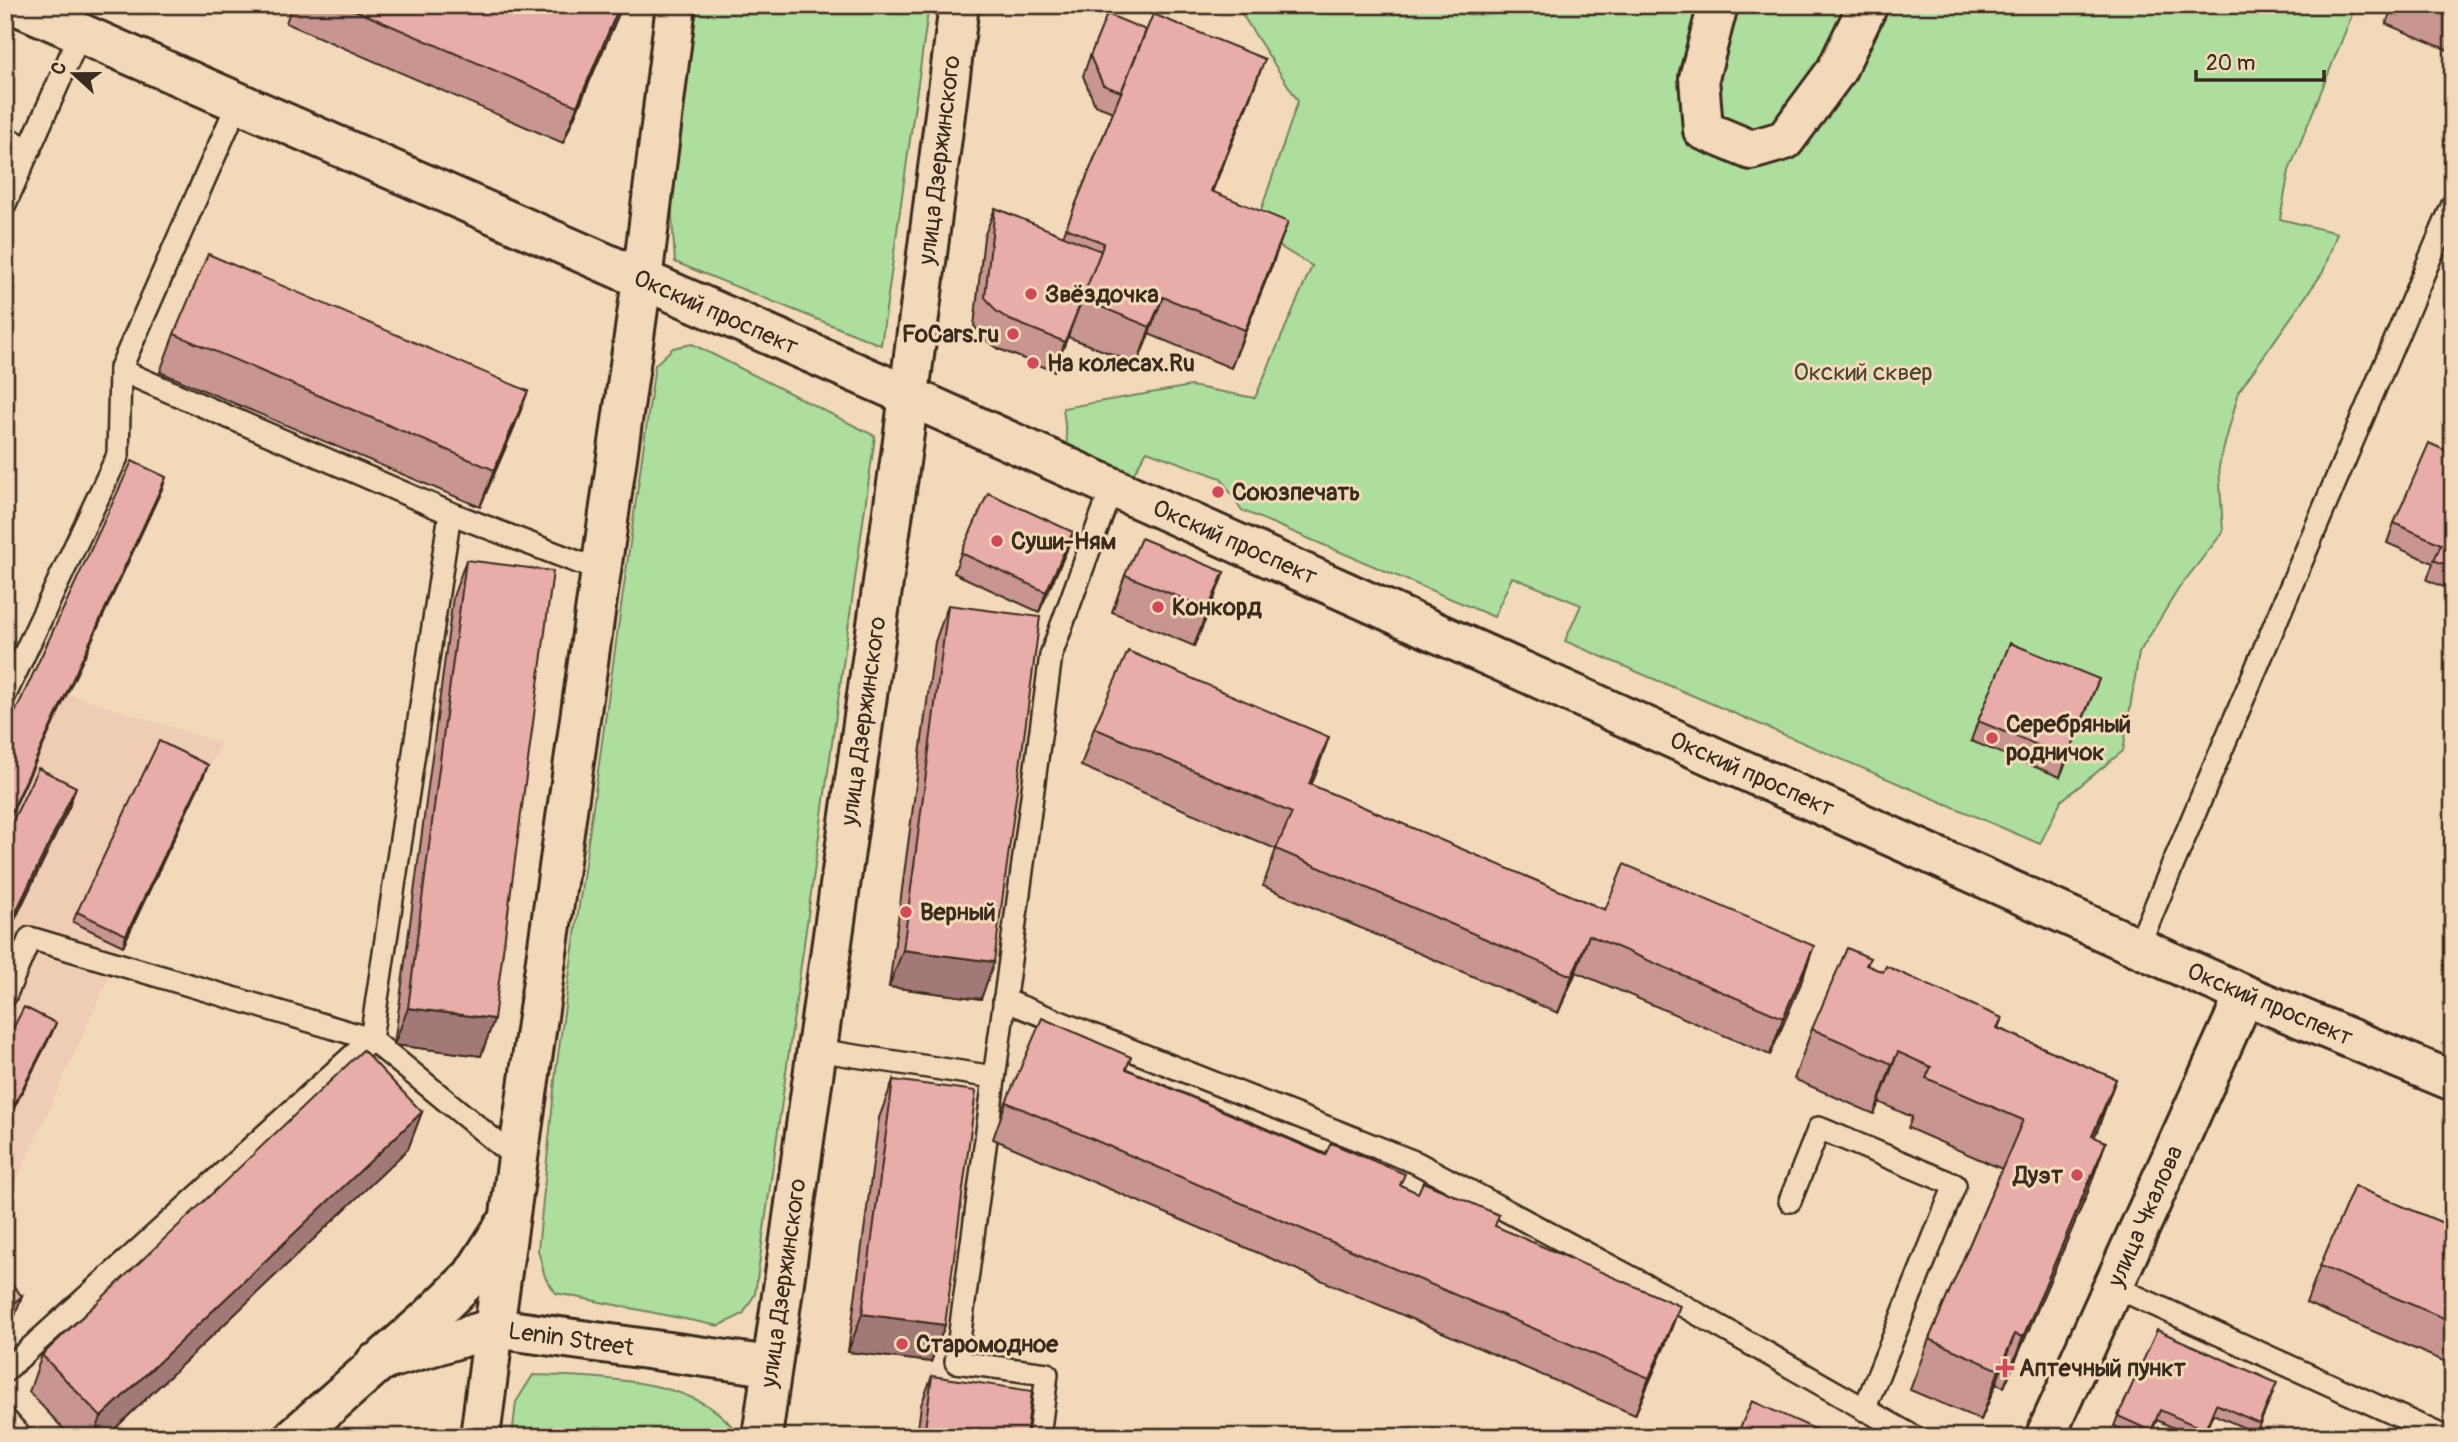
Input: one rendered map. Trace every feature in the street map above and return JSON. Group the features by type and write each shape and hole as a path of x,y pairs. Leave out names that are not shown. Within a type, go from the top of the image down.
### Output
{"main road":[{"name":"Окский проспект","path":"16,5 909,396 2245,995 2453,1081"},
{"path":"480,1437 642,280 676,5"},
{"name":"улица Дзержинского","path":"762,1437 909,396 959,5"},
{"path":"1718,5 1699,78 1703,130 1751,150 1785,140 1836,71 1868,5"},
{"name":"улица Чкалова","path":"2045,1437 2245,995"},
{"name":"Lenin Street","path":"294,1437 429,1318 472,1276 509,1217"},
{"name":"Lenin Street","path":"375,1363 494,1328 770,1366"}],"lane":[{"path":"5,204 80,34"},
{"path":"5,695 118,455 120,370 238,103"},
{"path":"5,138 30,149"},
{"path":"2137,947 2453,204"},
{"path":"120,370 450,513 580,563 601,564"},
{"path":"1039,1437 1047,1374 956,1362 1051,655 1112,487"},
{"path":"5,1371 371,1039 450,513"},
{"path":"7,990 30,938 371,1039 517,1159"},
{"path":"1004,1000 1418,1163 1668,1297 1914,1437"},
{"path":"816,1049 994,1077"},
{"path":"1790,1201 1819,1128 1955,1185 1864,1410"},
{"path":"2113,1286 2445,1437"},
{"path":"5,1419 21,1437"}],"shaded area":[{"path":"67,694 221,743 123,946 5,1206 5,828"}],"green space":[{"path":"697,5 929,5 881,345 675,262 671,201"},
{"name":"Окский сквер","path":"1236,5 2356,5 2289,171 2280,219 2337,233 2323,272 2239,391 2219,466 2223,532 2179,588 2139,653 2123,751 2061,801 2040,844 1565,641 1581,605 1512,577 1494,617 1241,510 1221,478 1147,451 1132,476 1068,449 1063,408 1191,386 1255,398 1312,266 1254,231 1298,101"},
{"path":"692,344 875,436 755,1294 743,1314 719,1326 556,1293 545,1277 538,1250 556,1070 655,365 673,348"},
{"path":"533,1375 616,1380 675,1392 701,1402 723,1417 739,1437 512,1437 516,1402"}],"building":[{"path":"343,5 620,5 577,106"},
{"path":"1107,14 1146,30 1121,92 1103,85 1090,56"},
{"path":"1153,14 1265,59 1211,191 1288,222 1245,330 1163,297 1150,327 1082,299 1104,243 1066,228"},
{"name":"Звёздочка","path":"995,208 1101,251 1065,342 1010,320 996,311 985,297"},
{"path":"208,254 528,391 494,470 174,334"},
{"path":"2429,443 2453,454 2453,568 2434,560 2441,544 2394,523"},
{"path":"132,461 166,477 5,826 5,734"},
{"path":"988,493 1073,532 1046,592 961,553"},
{"path":"1141,538 1224,572 1208,609 1125,575"},
{"path":"466,560 553,571 494,1019 408,1008"},
{"path":"948,605 1040,617 994,962 903,950"},
{"path":"2010,643 2099,679 2067,757 1978,721"},
{"path":"1128,651 1329,737 1309,784 1605,910 1624,864 1814,946 1783,1018 1589,935 1572,976 1276,849 1292,813 1094,728"},
{"path":"159,741 208,765 126,935 77,912"},
{"path":"38,768 76,787 10,924 5,922 5,837"},
{"path":"1847,948 1870,958 1866,965 1883,972 1886,966 2002,1018 1997,1028 2116,1079 2092,1136 2106,1142 2023,1337 2015,1334 1999,1370 1929,1339 2023,1120 1926,1078 1931,1067 1898,1052 1892,1064 1812,1029"},
{"path":"24,1007 56,1023 5,1123 5,1044"},
{"path":"1042,1018 1131,1057 1126,1069 1325,1155 1331,1143 1405,1174 1400,1185 1418,1193 1423,1182 1499,1215 1495,1226 1680,1306 1649,1378 1006,1102"},
{"path":"363,1050 422,1112 101,1417 42,1355"},
{"path":"893,1080 976,1091 945,1325 862,1314"},
{"path":"2354,1186 2453,1227 2453,1322 2320,1266"},
{"path":"5,1277 22,1296 5,1311"},
{"path":"2157,1330 2277,1383 2259,1423 2216,1404 2205,1430 2160,1410 2151,1431 2118,1416"},
{"path":"932,1376 1032,1391 1026,1437 924,1437"},
{"path":"1752,1401 1833,1437 1736,1437"}],"place":[{"name":"Звёздочка","path":"1031,294"},
{"name":"FoCars.ru","path":"1013,334"},
{"name":"На колесах.Ru","path":"1033,363"},
{"name":"Союзпечать","path":"1218,492"},
{"name":"Суши-Ням","path":"997,541"},
{"name":"Конкорд","path":"1158,607"},
{"name":"Серебряный родничок","path":"1992,738"},
{"name":"Верный","path":"906,912"},
{"name":"Дуэт","path":"2077,1175"},
{"name":"Старомодное","path":"902,1344"},
{"name":"Аптечный пункт","path":"2005,1368"}]}
